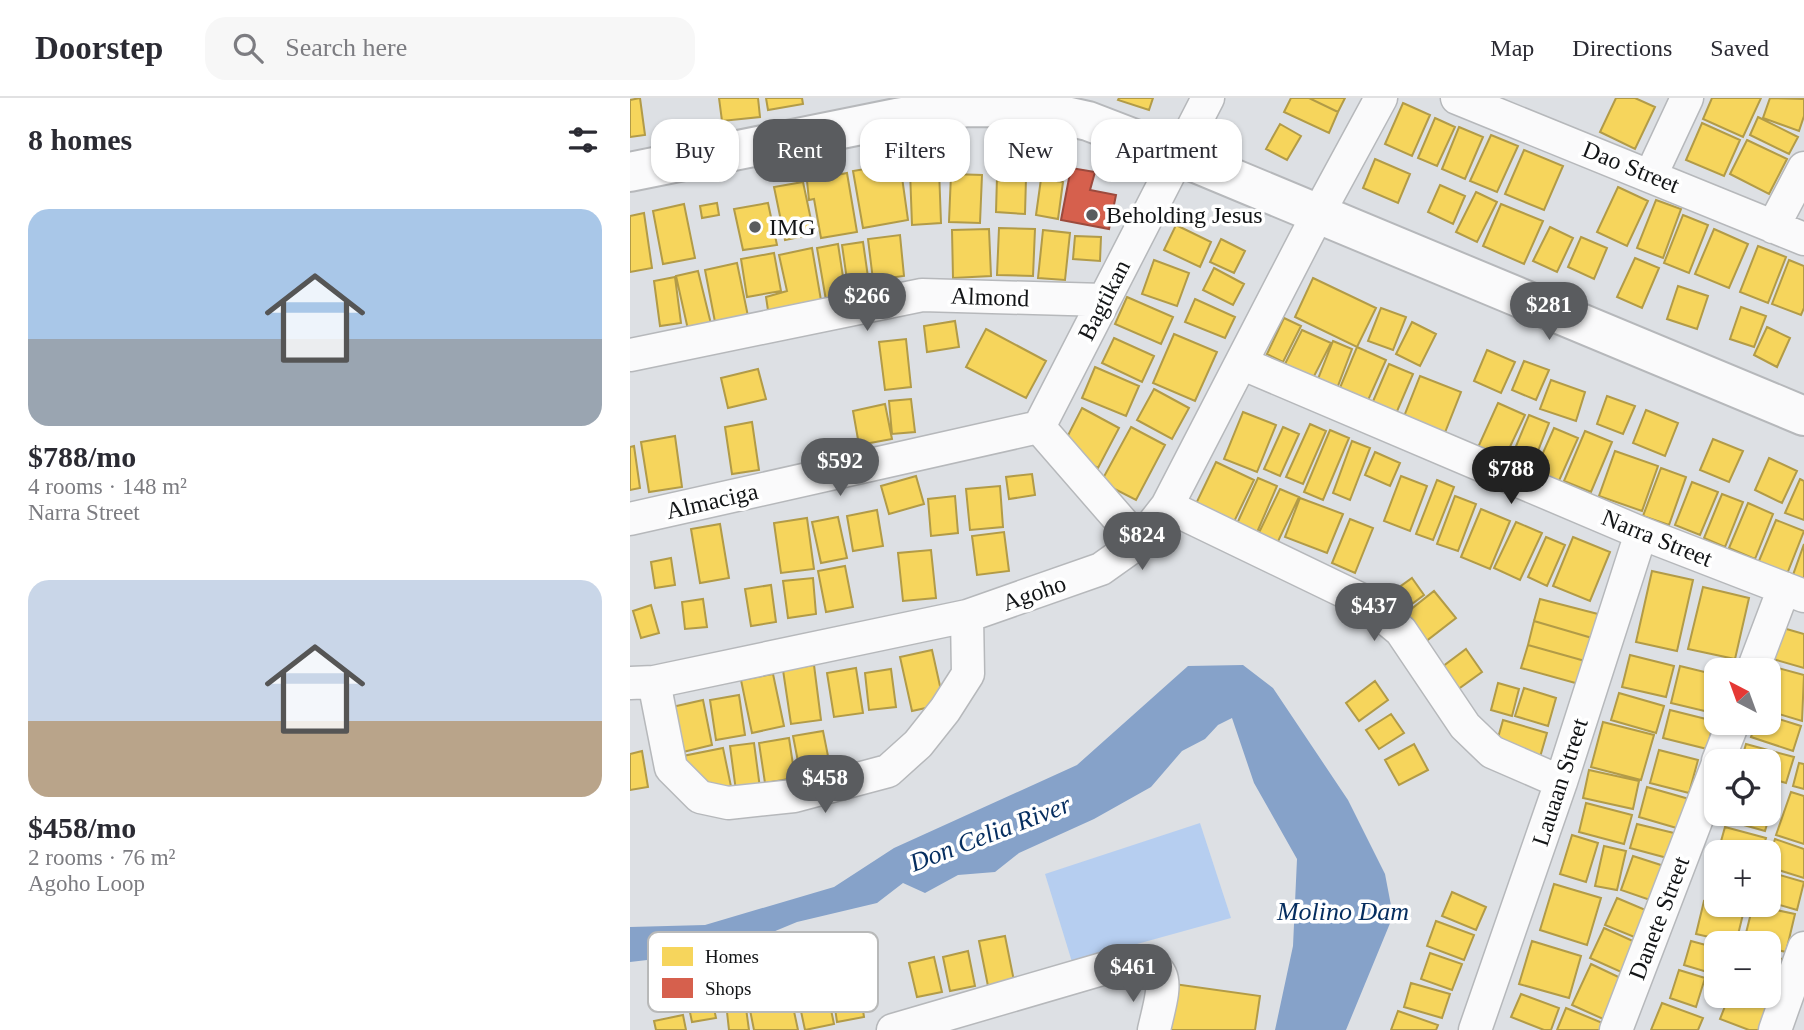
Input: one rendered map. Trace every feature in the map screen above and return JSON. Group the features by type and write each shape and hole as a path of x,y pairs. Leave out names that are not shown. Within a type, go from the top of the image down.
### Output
{"street":[{"name":"Bagtikan","path":"1197,119 1208,98"},
{"name":"Agoho","path":"642,682 967,616 1101,569 1139,542 1167,506 1381,98"},
{"name":"Dao Street","path":"1457,98 1526,110 1651,175 1804,239"},
{"path":"1651,175 1687,98"},
{"path":"630,172 897,118 968,107 1029,108 1091,122"},
{"path":"1773,226 1804,168"},
{"name":"Bagtikan","path":"1039,427 1165,182"},
{"path":"1241,182 1804,416"},
{"name":"Almond","path":"630,355 922,295 1104,300"},
{"name":"Narra Street","path":"1241,363 1641,533 1794,592"},
{"path":"1039,427 1139,542"},
{"name":"Almaciga","path":"630,519 1039,427"},
{"path":"1167,506 1366,602 1401,631 1465,726 1493,752 1561,782"},
{"name":"Lauaan Street","path":"1475,1030 1561,782 1641,533"},
{"path":"1759,658 1794,592"},
{"path":"642,682 671,768 700,797 728,803 794,796 888,771 918,744 945,710 968,674 967,616"},
{"name":"Danete Street","path":"1616,1030 1704,801"},
{"path":"1775,1030 1804,947"},
{"path":"893,1030 1116,965 1137,962 1153,966 1161,975 1164,985 1154,1030"}],"shaded area":[{"path":"1200,823 1231,918 1072,962 1045,874"}],"water":[{"name":"Molino Dam","path":"1243,665 1273,688 1348,800 1385,874 1393,916 1346,1030 1275,1030 1293,946 1297,859 1254,783 1232,718 1218,725 1205,739 1182,751 1151,787 1094,819 1019,853 995,872 958,875 925,893 903,883 877,903 797,922 773,932 648,932 648,960 630,962 630,927 705,925 834,887 894,848 1077,765 1188,666"}],"building: Homes":[{"path":"640,98 645,135 630,137 630,100"},
{"path":"719,98 758,98 760,117 722,119"},
{"path":"766,98 802,98 803,104 768,110"},
{"path":"1153,98 1149,110 1118,100"},
{"path":"1291,98 1309,98 1338,112 1329,133 1284,112"},
{"path":"1309,98 1345,98 1338,112"},
{"path":"1616,98 1635,98 1655,107 1635,149 1600,132"},
{"path":"1712,98 1761,98 1743,137 1703,119"},
{"path":"1770,98 1804,99 1804,116 1799,131 1763,118"},
{"path":"1403,103 1430,115 1412,156 1385,144"},
{"path":"1758,117 1798,137 1789,154 1750,135"},
{"path":"1435,118 1455,127 1437,166 1418,158"},
{"path":"1702,123 1740,140 1724,176 1686,160"},
{"path":"1280,124 1301,136 1287,160 1266,149"},
{"path":"1459,127 1483,137 1465,179 1442,169"},
{"path":"1491,135 1518,146 1497,192 1470,181"},
{"path":"1747,140 1787,159 1769,194 1730,174"},
{"path":"1524,150 1563,166 1544,210 1505,194"},
{"path":"1375,159 1410,174 1398,203 1363,188"},
{"path":"860,170 860,182 903,182 908,220 863,228 853,171"},
{"path":"846,173 857,232 821,238 814,199 809,200 807,182 846,182"},
{"path":"970,175 982,175 980,223 949,222 951,182 970,182"},
{"path":"803,182 814,234 785,240 774,187"},
{"path":"910,182 939,182 941,223 912,225"},
{"path":"997,182 1026,182 1025,214 996,212"},
{"path":"1041,182 1063,182 1058,219 1036,215"},
{"path":"1440,185 1465,196 1453,224 1428,212"},
{"path":"1618,187 1648,201 1627,246 1597,232"},
{"path":"1476,192 1497,202 1477,242 1456,232"},
{"path":"1656,200 1681,209 1663,258 1637,248"},
{"path":"717,203 719,215 702,218 700,206"},
{"name":"IMG","path":"768,203 777,245 743,250 734,209"},
{"path":"684,204 695,258 663,264 653,211"},
{"path":"1501,204 1543,221 1524,264 1483,246"},
{"path":"644,213 652,268 630,272 630,216"},
{"path":"1683,215 1708,225 1689,273 1664,263"},
{"path":"1176,225 1211,242 1200,267 1164,250"},
{"path":"1550,227 1573,238 1557,272 1533,261"},
{"path":"999,228 1035,229 1033,276 997,275"},
{"path":"989,229 991,276 953,278 952,230"},
{"path":"1714,229 1748,244 1729,288 1695,274"},
{"path":"1043,230 1070,233 1065,280 1038,278"},
{"path":"900,235 904,276 873,280 868,239"},
{"path":"1075,236 1101,237 1100,261 1073,259"},
{"path":"1581,237 1607,248 1594,279 1568,267"},
{"path":"1221,239 1245,251 1234,273 1210,262"},
{"path":"863,242 870,291 849,294 842,245"},
{"path":"838,244 847,303 827,306 817,248"},
{"path":"1758,246 1786,257 1768,303 1740,292"},
{"path":"812,248 822,306 769,317 766,297 787,291 779,255"},
{"path":"774,253 781,291 747,297 741,259"},
{"path":"1635,258 1659,268 1642,308 1617,297"},
{"path":"1154,260 1189,273 1177,306 1142,294"},
{"path":"1789,260 1804,266 1804,308 1801,315 1772,304"},
{"path":"737,263 749,321 716,327 705,270"},
{"path":"1214,268 1244,284 1233,305 1203,290"},
{"path":"698,271 712,328 689,334 676,276"},
{"path":"675,277 681,323 660,326 654,281"},
{"path":"1313,278 1376,308 1357,347 1295,317"},
{"path":"1678,286 1708,296 1697,329 1667,319"},
{"path":"1127,297 1173,317 1161,344 1115,324"},
{"path":"1195,299 1235,317 1225,338 1185,322"},
{"path":"1741,307 1766,316 1754,347 1730,339"},
{"path":"1381,308 1406,317 1393,350 1368,341"},
{"path":"1284,318 1301,326 1283,362 1267,354"},
{"path":"955,321 959,347 927,352 924,326"},
{"path":"1412,322 1436,334 1420,366 1396,354"},
{"path":"1767,327 1790,338 1777,367 1754,355"},
{"path":"986,329 1046,361 1026,398 966,367"},
{"path":"1302,330 1331,343 1310,384 1282,370"},
{"path":"1174,334 1217,352 1195,401 1153,383"},
{"path":"1114,338 1154,356 1142,382 1102,363"},
{"path":"906,339 911,387 885,390 879,342"},
{"path":"1333,341 1352,349 1336,391 1316,384"},
{"path":"1357,347 1386,360 1365,407 1337,395"},
{"path":"1487,350 1515,362 1501,393 1474,381"},
{"path":"1524,361 1549,370 1536,400 1512,390"},
{"path":"1389,364 1413,374 1395,416 1371,406"},
{"path":"1095,367 1139,386 1126,416 1082,398"},
{"path":"758,369 766,399 728,408 721,378"},
{"path":"1420,376 1461,392 1442,440 1401,424"},
{"path":"1551,380 1585,392 1576,421 1540,409"},
{"path":"1154,389 1189,408 1172,439 1137,420"},
{"path":"1607,396 1635,406 1623,434 1597,424"},
{"path":"911,399 915,432 892,434 889,401"},
{"path":"1498,403 1525,415 1501,466 1475,454"},
{"path":"885,404 892,439 859,445 853,411"},
{"path":"1082,408 1119,428 1098,468 1061,449"},
{"path":"1646,410 1678,423 1665,456 1633,443"},
{"path":"1243,412 1276,425 1257,472 1224,459"},
{"path":"1529,415 1549,423 1530,471 1509,463"},
{"path":"752,422 759,470 732,474 725,427"},
{"path":"1310,424 1326,431 1303,484 1286,477"},
{"path":"1131,427 1165,445 1136,500 1101,482"},
{"path":"1283,427 1299,434 1280,476 1264,469"},
{"path":"1554,428 1578,438 1558,483 1534,473"},
{"path":"1330,430 1349,438 1323,500 1304,492"},
{"path":"1585,431 1612,442 1591,492 1564,481"},
{"path":"675,436 682,487 649,492 641,442"},
{"path":"1713,439 1743,451 1729,482 1700,470"},
{"path":"1352,441 1370,448 1350,500 1333,493"},
{"path":"634,446 640,488 630,490 630,447"},
{"path":"1615,451 1658,466 1642,511 1599,496"},
{"path":"1375,452 1400,463 1390,486 1365,475"},
{"path":"1769,458 1797,471 1782,503 1755,490"},
{"path":"1216,462 1254,480 1231,528 1193,510"},
{"path":"1661,468 1686,477 1669,525 1643,516"},
{"path":"1032,474 1035,495 1009,499 1006,477"},
{"path":"916,476 924,504 889,514 881,486"},
{"path":"1401,476 1427,486 1410,531 1384,521"},
{"path":"1258,478 1277,486 1255,537 1235,528"},
{"path":"1800,479 1804,481 1804,520 1785,513"},
{"path":"1437,480 1454,487 1433,540 1416,534"},
{"path":"1692,482 1718,492 1700,535 1675,525"},
{"path":"1000,486 1003,527 970,530 966,489"},
{"path":"1280,489 1299,497 1273,552 1254,543"},
{"path":"1722,494 1743,502 1725,547 1704,538"},
{"path":"955,496 958,533 931,536 928,499"},
{"path":"1455,496 1476,504 1458,551 1437,544"},
{"path":"1300,498 1343,514 1327,553 1285,537"},
{"path":"1748,503 1773,514 1755,559 1729,548"},
{"path":"1481,509 1510,521 1490,569 1461,557"},
{"path":"877,510 883,546 853,551 847,516"},
{"path":"838,517 847,558 821,563 812,522"},
{"path":"807,518 814,569 781,573 774,523"},
{"path":"1350,519 1373,528 1355,573 1332,563"},
{"path":"1776,520 1804,531 1785,579 1756,568"},
{"path":"1516,522 1542,533 1520,580 1494,568"},
{"path":"720,524 729,578 700,583 691,529"},
{"path":"1004,532 1009,571 977,575 972,536"},
{"path":"1546,537 1565,545 1547,586 1528,577"},
{"path":"1573,537 1610,552 1590,601 1553,586"},
{"path":"1804,544 1804,579 1793,575"},
{"path":"931,550 936,598 903,601 898,553"},
{"path":"671,558 675,585 655,588 651,562"},
{"path":"845,566 853,607 826,612 818,571"},
{"path":"1652,571 1693,580 1677,651 1636,642"},
{"path":"813,578 816,614 788,618 783,581"},
{"path":"1412,578 1424,595 1393,618 1380,601"},
{"path":"771,585 776,622 751,626 745,589"},
{"path":"1703,587 1749,598 1735,658 1688,649"},
{"path":"1434,591 1456,618 1416,649 1395,622"},
{"path":"703,599 707,627 685,629 682,602"},
{"path":"1540,599 1598,614 1592,638 1534,621"},
{"path":"651,605 659,633 641,638 633,611"},
{"path":"1534,621 1592,638 1585,661 1528,645"},
{"path":"1783,628 1804,634 1804,668 1782,662 1782,658 1773,658"},
{"path":"1528,645 1585,661 1579,684 1521,668"},
{"path":"1466,649 1482,672 1450,695 1434,673"},
{"path":"932,650 944,704 912,711 900,657"},
{"path":"1630,655 1674,666 1666,697 1622,687"},
{"path":"814,665 821,720 791,724 783,670"},
{"path":"1680,666 1704,672 1704,711 1671,703"},
{"path":"856,668 863,713 834,717 827,673"},
{"path":"891,669 896,707 869,710 865,673"},
{"path":"1782,669 1804,675 1802,721 1782,715"},
{"path":"773,674 784,726 752,733 741,680"},
{"path":"1375,681 1388,700 1359,721 1346,703"},
{"path":"1498,683 1519,689 1512,716 1491,710"},
{"path":"1524,688 1556,698 1548,726 1515,716"},
{"path":"1619,693 1664,706 1656,733 1611,720"},
{"path":"739,695 745,735 716,740 710,700"},
{"path":"703,700 712,745 683,752 672,707"},
{"path":"1670,710 1704,718 1704,735 1710,735 1707,749 1663,738"},
{"path":"1391,714 1404,733 1379,749 1366,730"},
{"path":"1503,720 1547,733 1538,764 1494,752"},
{"path":"1782,720 1801,726 1793,751 1751,737 1782,735"},
{"path":"1603,722 1654,735 1641,780 1591,767"},
{"path":"823,731 832,776 802,782 793,736"},
{"path":"789,738 795,778 765,783 759,743"},
{"path":"754,743 760,788 736,791 730,746"},
{"path":"1414,744 1428,770 1399,785 1385,760"},
{"path":"1746,744 1764,749 1745,749"},
{"path":"723,748 733,796 712,797 678,757"},
{"path":"1659,750 1698,760 1689,793 1650,783"},
{"path":"642,751 648,787 630,790 630,754"},
{"path":"1781,753 1794,757 1786,783 1781,782"},
{"path":"1799,763 1804,764 1804,789 1793,786"},
{"path":"1589,770 1639,781 1633,809 1583,798"},
{"path":"1647,787 1689,799 1680,829 1639,817"},
{"path":"1791,792 1804,796 1804,844 1776,835"},
{"path":"1586,803 1632,815 1624,844 1579,832"},
{"path":"1637,824 1678,834 1671,859 1630,848"},
{"path":"1747,826 1766,826 1765,831"},
{"path":"1725,827 1766,838 1765,840 1721,840"},
{"path":"1572,835 1598,843 1586,882 1560,874"},
{"path":"1781,841 1804,849 1804,878 1781,871"},
{"path":"1604,846 1626,851 1617,890 1595,886"},
{"path":"1633,856 1664,866 1653,901 1621,890"},
{"path":"1781,875 1804,882 1797,910 1781,905"},
{"path":"1554,884 1601,898 1587,945 1540,930"},
{"path":"1452,892 1486,907 1476,930 1442,916"},
{"path":"1617,898 1655,914 1644,941 1605,925"},
{"path":"1704,901 1704,917 1742,917 1739,931 1704,931 1704,936 1696,934"},
{"path":"1781,911 1795,914 1786,952 1781,951 1781,931 1746,931 1750,917 1781,917"},
{"path":"1436,921 1474,935 1464,960 1427,946"},
{"path":"1604,928 1644,946 1630,976 1590,958"},
{"path":"1005,936 1014,981 988,986 979,941"},
{"path":"1532,941 1581,956 1569,998 1519,984"},
{"path":"1691,941 1704,944 1704,971 1684,965"},
{"path":"968,951 975,986 950,991 943,957"},
{"path":"1430,953 1462,964 1452,990 1421,979"},
{"path":"934,957 942,992 917,997 909,963"},
{"path":"1781,959 1787,960 1781,981"},
{"path":"1591,964 1629,982 1610,1022 1572,1005"},
{"path":"1679,970 1704,978 1696,1007 1670,998"},
{"path":"1411,983 1450,994 1442,1018 1404,1007"},
{"path":"1174,984 1260,996 1255,1030 1168,1030"},
{"path":"1521,994 1559,1008 1551,1030 1544,1030 1511,1017"},
{"path":"1662,1003 1703,1018 1698,1030 1651,1030"},
{"path":"1566,1008 1605,1024 1602,1030 1557,1030"},
{"path":"1724,1008 1771,1008 1762,1030 1749,1030 1720,1019"},
{"path":"1398,1011 1438,1025 1436,1030 1391,1030"},
{"path":"690,1012 715,1012 716,1018 692,1022"},
{"path":"727,1012 747,1012 749,1030 729,1030"},
{"path":"750,1012 794,1012 798,1030 754,1030"},
{"path":"801,1012 831,1012 834,1024 805,1030"},
{"path":"836,1012 863,1012 864,1017 837,1022"},
{"path":"683,1015 686,1030 656,1030 654,1021"}],"building: Shops":[{"path":"1077,169 1091,171 1090,190 1116,195 1109,229 1061,220 1068,182 1077,182"}],"place":[{"name":"Beholding Jesus","path":"1092,215"},
{"name":"IMG","path":"755,227"}],"water label":[{"name":"Don Celia River","path":"990,833"}]}
